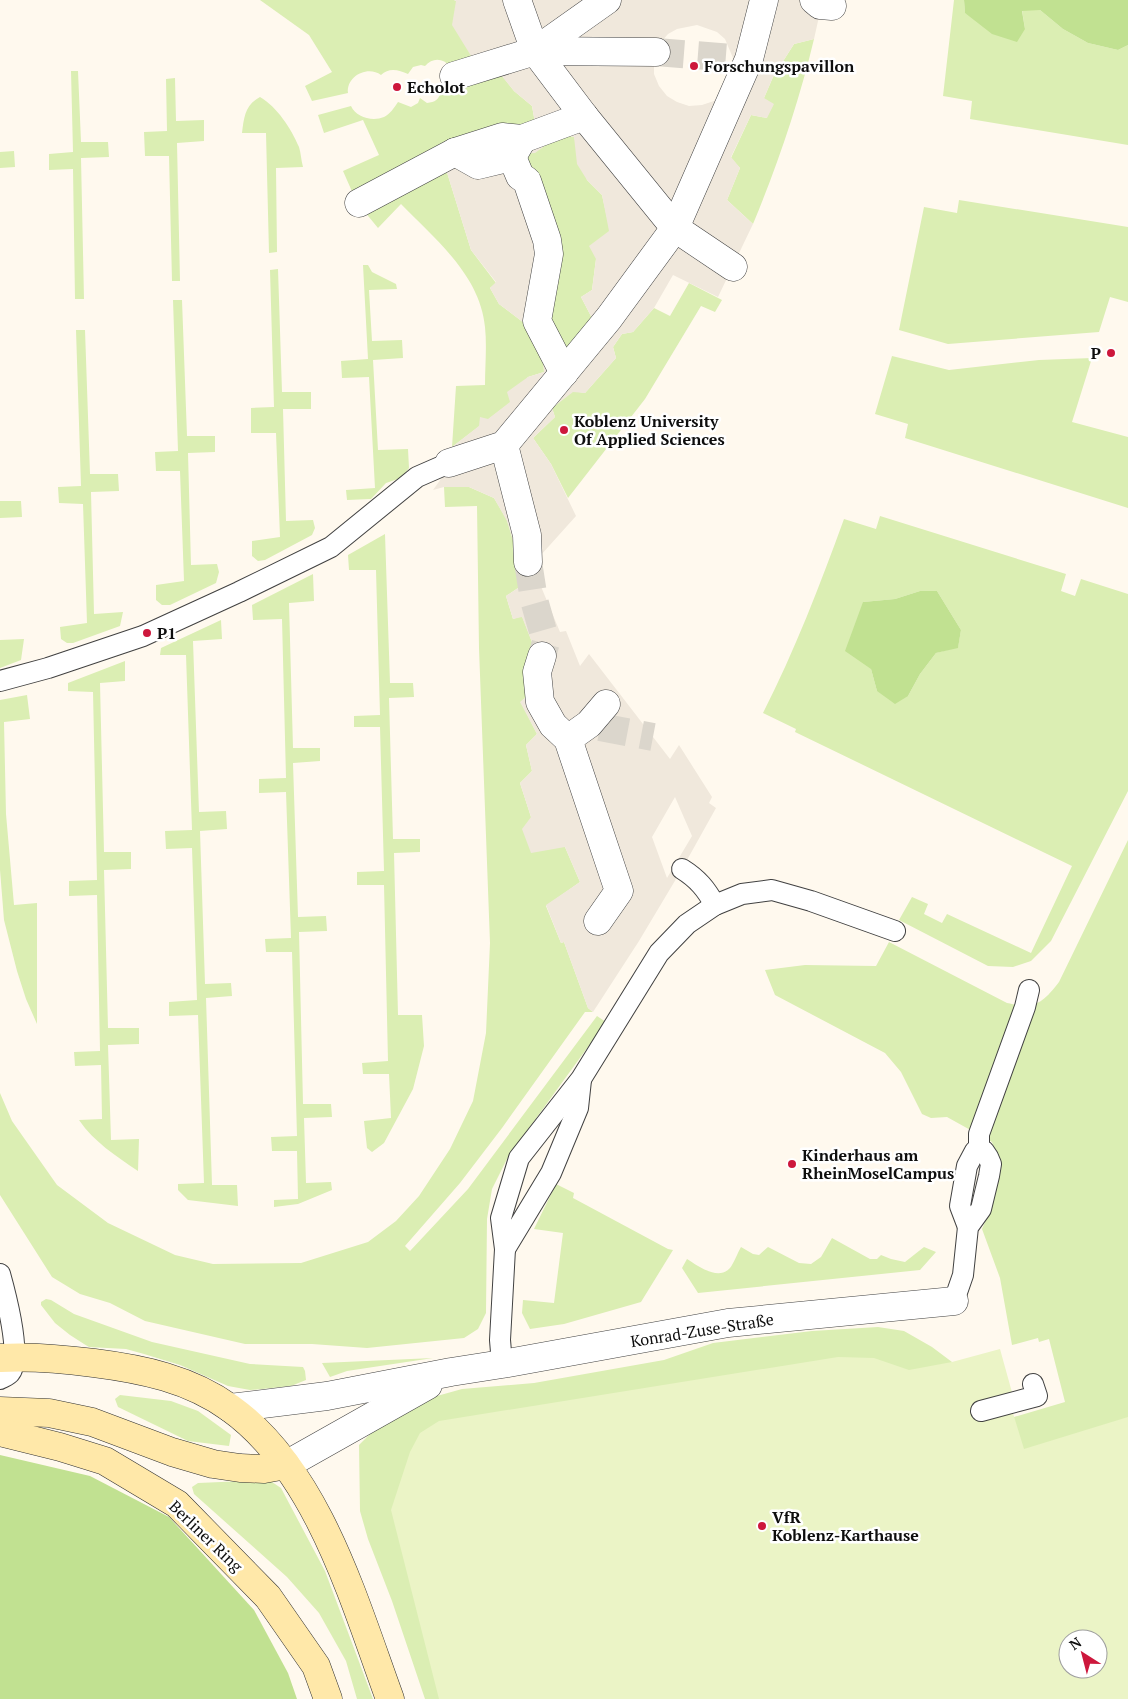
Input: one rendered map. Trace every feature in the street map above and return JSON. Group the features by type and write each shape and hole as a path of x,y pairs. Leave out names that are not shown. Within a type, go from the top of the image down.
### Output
{"street":[{"path":"517,0 535,51 584,116 675,228 737,259"},
{"path":"535,51 607,0"},
{"path":"449,463 504,445 609,318 675,228 764,0"},
{"path":"454,76 535,51 656,52"},
{"path":"517,148 584,116"},
{"path":"359,203 455,152 502,136 517,148 520,176 527,181 547,240 549,254 537,321 564,373"},
{"path":"504,445 527,535 528,562"},
{"path":"542,656 537,672 540,702 553,725 594,723 619,891 598,921"},
{"name":"Konrad-Zuse-Straße","path":"230,1408 327,1396 728,1323 954,1302"},
{"path":"5,1365 68,1360 120,1366 155,1373 186,1384 230,1408 254,1429 286,1465 318,1518 345,1576 390,1699"},
{"name":"Konrad-Zuse-Straße","path":"286,1465 451,1372"},
{"path":"0,1410 49,1413 92,1422 172,1452 213,1464 264,1469 286,1465"},
{"name":"Berliner Ring","path":"0,1432 60,1446 105,1462 177,1504 268,1597 316,1666 328,1699"}],"lane":[{"path":"0,681 48,668 142,636 239,592 331,547 417,477 449,463"},
{"path":"682,869 695,877 705,887 715,905"},
{"path":"502,1364 500,1340 505,1250 501,1218 518,1158 581,1079 659,953 687,924 715,905 742,894 772,890 811,901 895,931"},
{"path":"954,1302 963,1275 968,1227 960,1206 968,1166 975,1151 979,1149 979,1134 1025,1007 1029,990"},
{"path":"505,1250 551,1173 578,1108 581,1079"},
{"path":"0,1274 8,1300 5,1365"},
{"path":"981,1411 1036,1396 1033,1384"}],"green space":[{"path":"260,0 454,0 456,1 476,65 451,67 441,60 435,60 425,66 413,67 408,74 394,70 384,72 381,75 376,72 364,72 354,77 350,82 348,93 312,101 305,86 332,72 309,35"},
{"path":"954,0 964,0 965,13 1025,29 1022,10 1040,10 1063,29 1088,43 1118,50 1128,45 1128,145 970,119 972,101 943,96"},
{"path":"964,0 1128,0 1128,45 1118,50 1088,43 1063,29 1040,10 1022,11 1025,29 1017,42 992,34 965,13"},
{"path":"814,39 787,133 753,224 727,200 740,168 731,158 751,115 767,118 764,98 773,77 794,44"},
{"path":"496,68 514,91 532,106 535,123 354,196 343,171 379,155 363,120 324,133 318,115 351,106 360,116 370,119 384,117 398,102 411,107 418,103 420,98 427,103 432,102 438,98 441,91 445,93 451,91"},
{"path":"71,71 78,71 81,142 108,142 109,157 81,158 84,299 75,299 73,169 49,170 49,154 73,152"},
{"path":"175,78 176,121 204,120 204,141 177,143 180,281 172,281 169,156 145,156 144,132 167,131 166,79"},
{"path":"260,97 278,112 288,125 299,147 303,167 276,168 277,252 269,253 266,133 242,133 248,108"},
{"path":"561,134 574,137 587,180 602,195 610,231 596,259 592,290 581,297 593,320 562,353 549,337 523,154"},
{"path":"14,151 15,167 0,168 0,152"},
{"path":"445,166 471,250 496,283 490,288 499,304 528,326 543,357 544,372 528,377 511,402 452,447 456,386 485,385 486,334 481,308 475,291 454,259 401,204 378,228 364,211"},
{"path":"959,200 1128,227 1128,302 1110,297 1099,332 948,344 899,330 924,207 957,213"},
{"path":"363,265 368,265 372,272 396,284 397,289 369,290 372,341 402,340 403,358 373,360 378,450 408,449 409,468 401,478 386,483 371,499 347,500 346,490 375,488 369,377 342,378 341,361 368,359"},
{"path":"278,269 282,392 311,392 311,409 283,409 286,521 313,520 315,528 312,535 265,560 258,561 252,556 252,541 280,537 276,433 251,433 251,408 274,407 270,270"},
{"path":"689,283 722,300 715,312 701,306 645,399 568,498 551,464 533,438 555,417 552,408 573,391 585,393 616,358 613,347 622,334 633,332 654,308 670,316"},
{"path":"173,300 182,300 187,436 215,436 215,452 188,453 191,565 217,564 219,572 216,583 170,605 162,605 156,600 156,585 184,581 180,471 156,471 155,452 178,451"},
{"path":"76,330 85,330 90,474 118,474 119,491 91,492 94,614 123,612 120,626 73,643 67,643 61,639 60,627 87,623 83,504 59,503 58,487 81,486"},
{"path":"892,356 949,370 1039,360 1092,358 1072,422 1128,437 1128,508 905,438 908,424 875,414"},
{"path":"444,487 469,487 494,498 507,520 515,547 521,586 506,596 513,619 522,616 537,655 534,690 521,702 537,734 526,745 532,771 520,783 531,817 565,847 580,882 546,906 561,943 564,942 588,1008 593,1012 585,1012 460,1183 405,1246 410,1251 468,1189 597,1016 606,1022 508,1157 492,1189 487,1219 486,1313 478,1329 464,1338 367,1348 312,1344 245,1344 145,1321 110,1303 80,1294 52,1277 0,1195 0,1093 12,1121 57,1185 108,1223 175,1255 213,1264 301,1263 368,1242 396,1221 419,1196 450,1149 473,1101 486,1033 490,943 479,648 477,506 445,507"},
{"path":"0,501 21,501 22,517 0,518"},
{"path":"880,516 1066,574 1061,591 1075,596 1081,579 1128,594 1128,791 1051,941 1031,961 1013,967 988,966 899,920 912,897 928,904 924,914 942,923 947,914 1031,953 1072,866 795,732 796,729 763,713 786,665 844,519 876,529","holes":["920,591 937,591 961,630 958,647 936,653 920,674 908,696 877,691 871,669 863,602 895,599"]},
{"path":"385,534 390,683 413,683 414,697 389,698 393,839 420,839 420,852 394,853 398,1015 422,1015 424,1046 413,1089 384,1143 372,1152 367,1148 364,1121 391,1118 389,1074 363,1074 362,1063 388,1061 384,885 357,885 357,872 384,871 380,727 354,727 354,716 380,715 376,570 349,570 348,555"},
{"path":"313,574 314,601 289,603 293,748 320,748 320,761 293,763 298,917 326,916 327,931 299,932 303,1104 331,1104 332,1117 304,1118 306,1183 331,1182 332,1190 298,1204 274,1207 274,1200 298,1199 297,1151 272,1151 271,1137 297,1136 292,952 266,952 265,939 291,938 286,792 259,793 259,779 286,778 282,619 253,620 252,605"},
{"path":"920,591 937,591 961,630 958,648 936,653 920,674 908,696 895,704 877,691 871,669 845,651 863,602 895,599"},
{"path":"221,620 222,639 193,641 199,812 226,811 227,829 200,831 205,984 231,983 232,996 206,998 212,1185 237,1185 238,1206 188,1200 178,1190 178,1184 204,1183 198,1015 169,1016 169,1002 197,1000 192,848 166,849 165,831 192,830 186,655 160,655 161,648"},
{"path":"24,639 21,660 0,668 0,640"},
{"path":"125,661 125,681 100,683 104,852 131,852 131,869 104,870 108,1028 139,1028 139,1044 108,1045 111,1140 139,1139 138,1171 98,1142 79,1120 102,1119 101,1065 75,1066 74,1052 100,1051 97,895 69,896 69,881 97,880 93,692 68,691 68,683"},
{"path":"27,695 30,719 4,722 6,814 14,905 37,903 37,1024 17,971 4,920 0,870 0,700"},
{"path":"1128,840 1128,1459 1022,1455 1009,1420 1065,1402 1049,1339 1039,1342 1038,1338 1012,1345 1000,1278 982,1229 997,1187 996,1154 992,1142 947,1117 931,1118 922,1114 901,1072 885,1053 775,995 765,970 805,965 876,966 889,942 1007,1003 1031,1005 1037,1003 1048,995 1059,982"},
{"path":"556,1184 574,1193 573,1198 673,1250 641,1302 564,1324 530,1329 522,1313 523,1300 554,1303 563,1233 534,1229"},
{"path":"832,1238 870,1259 877,1259 881,1255 905,1262 924,1247 936,1252 920,1270 698,1293 682,1268 687,1259 708,1271 714,1273 725,1272 730,1268 741,1247 753,1254 759,1255 768,1247 799,1263 811,1264 821,1257"},
{"path":"46,1299 74,1314 152,1342 250,1364 303,1367 306,1380 291,1386 250,1390 228,1386 180,1365 126,1349 89,1347 55,1323 41,1305 41,1302"},
{"path":"878,1327 904,1331 932,1347 952,1362 704,1699 425,1699 392,1601 368,1539 360,1511 359,1445 382,1422 412,1403 462,1389 534,1383 664,1360 713,1343 812,1331"},
{"name":"VfR Koblenz-Karthause","path":"1000,1349 1013,1396 1008,1397 1024,1449 1128,1417 1128,1699 439,1699 391,1510 410,1452 420,1433 439,1421 838,1357 874,1358 909,1370 952,1362"},
{"path":"433,1358 347,1371 330,1377 322,1363"},
{"path":"120,1395 171,1401 198,1411 231,1435 229,1446 188,1441 118,1407 115,1399"},
{"path":"0,1455 90,1476 169,1517 254,1610 288,1673 297,1699 0,1699"},
{"path":"269,1480 281,1488 325,1571 373,1699 357,1699 346,1661 319,1613 287,1577 194,1494 192,1487 198,1483"}],"shaded area":[{"path":"454,0 828,0 820,12 814,39 794,44 773,77 764,98 774,104 767,118 751,115 731,157 740,168 727,200 753,224 718,297 673,275 654,308 633,332 622,334 613,347 616,358 585,393 573,392 552,408 555,417 533,438 551,464 576,516 532,565 560,632 566,631 580,666 589,654 670,759 679,745 712,797 709,803 716,808 639,941 593,1012 588,1008 564,942 561,943 546,905 580,882 565,847 531,853 522,829 531,817 520,783 532,771 526,745 537,734 520,702 534,690 523,671 537,655 522,617 513,619 506,596 521,586 515,547 507,521 494,498 469,487 444,487 433,490 449,463 452,447 479,426 480,417 488,419 510,402 507,392 528,377 544,372 543,357 528,326 499,304 490,288 496,282 471,250 445,166 535,123 532,106 514,91 496,69 476,64 452,25 456,1","holes":["697,25 717,32 725,39 733,58 734,70 724,93 714,101 702,105 689,106 667,96 659,86 654,74 654,62 661,42 668,34 677,29","561,134 574,137 577,164 587,180 602,195 609,231 589,246 596,259 592,290 581,297 593,320 562,353 549,322 523,154 535,153","675,797 692,836 667,878 652,837"]}],"tunnel":[{"path":"656,52 733,58"},
{"path":"528,562 534,600 546,642 542,656"},
{"path":"600,727 653,737"}],"place":[{"name":"Forschungspavillon","path":"694,66"},
{"name":"Echolot","path":"397,87"},
{"name":"P","path":"1111,353"},
{"name":"Koblenz University Of Applied Sciences","path":"564,430"},
{"name":"P1","path":"147,633"},
{"name":"Kinderhaus am RheinMoselCampus","path":"792,1164"},
{"name":"VfR Koblenz-Karthause","path":"762,1526"}]}
